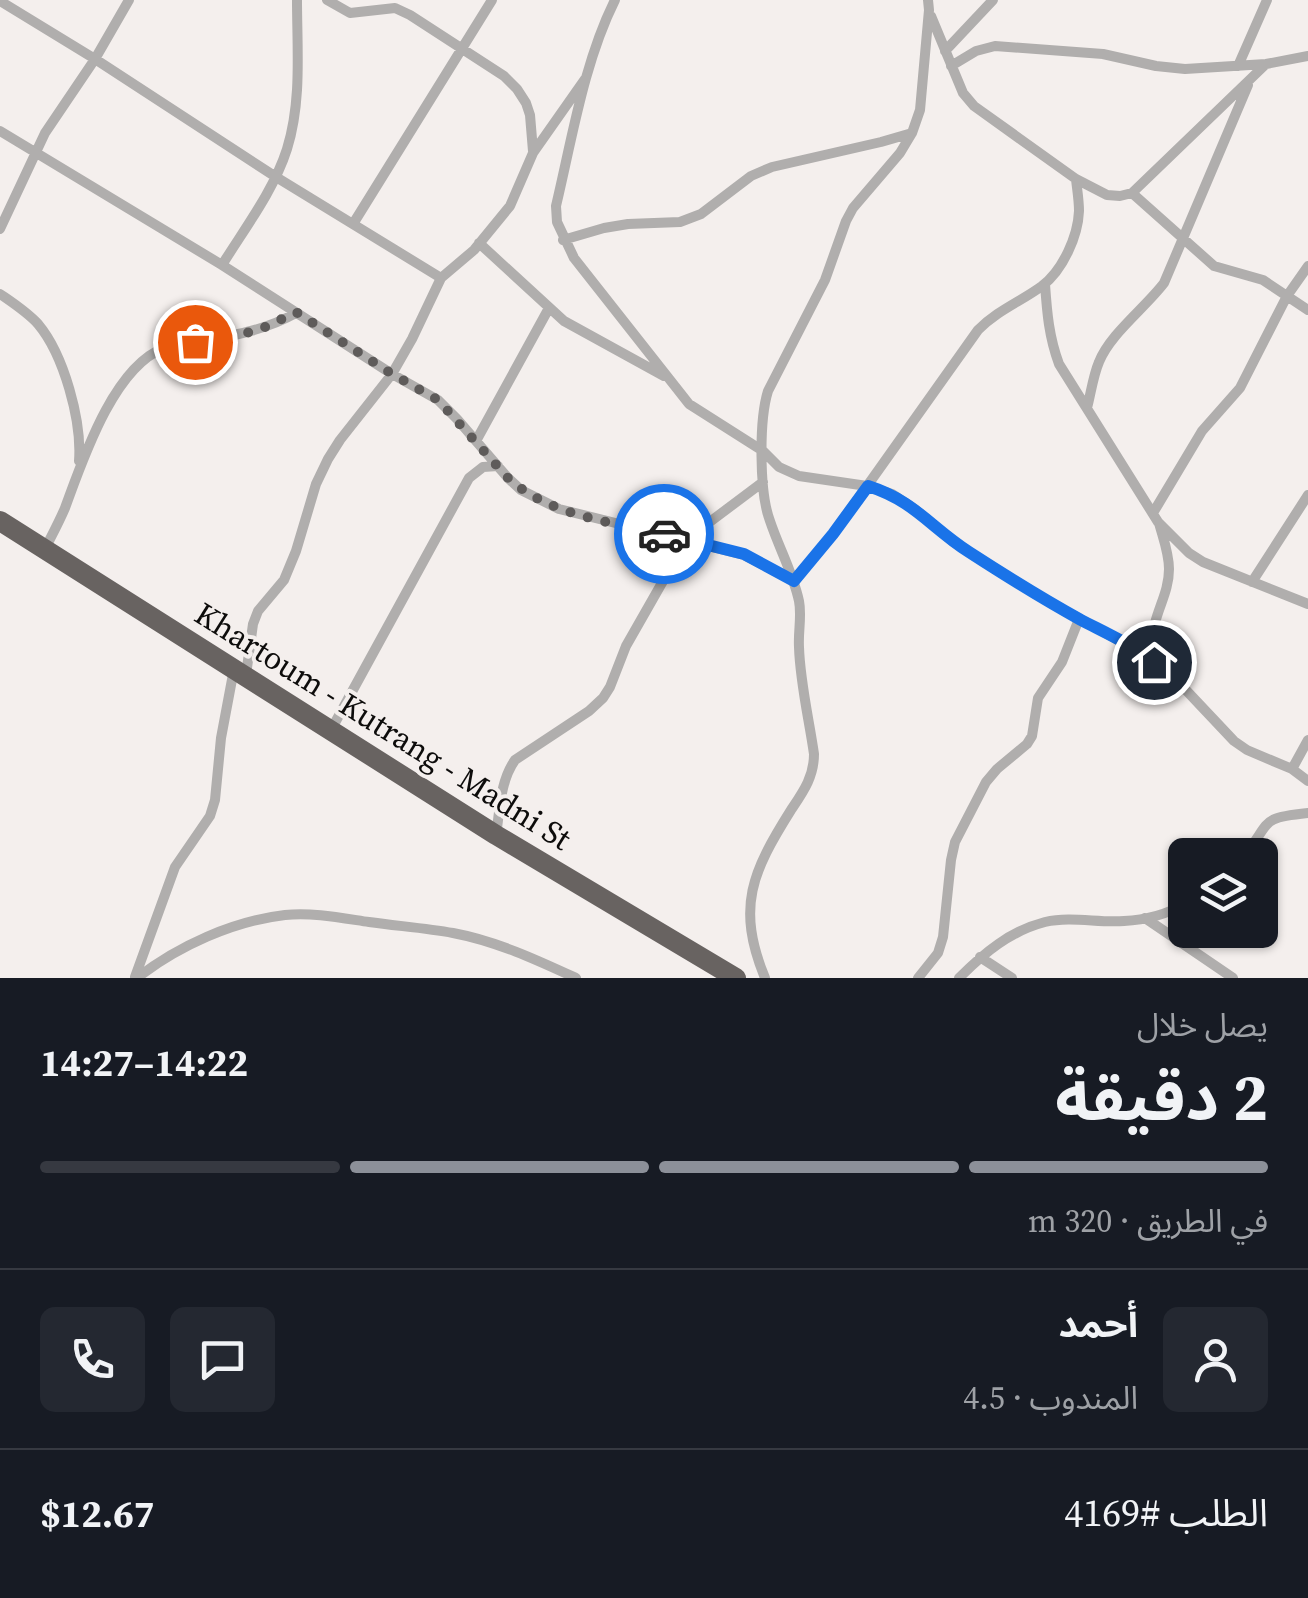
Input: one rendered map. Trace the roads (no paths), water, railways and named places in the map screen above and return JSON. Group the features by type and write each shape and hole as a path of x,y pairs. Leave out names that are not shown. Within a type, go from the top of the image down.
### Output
{"highway":[{"name":"Khartoum - Kutrang - Madni St","path":"0,521 496,835 736,978"}],"street":[{"path":"0,228 54,118 129,0"},
{"path":"222,265 276,176 293,129 297,97 297,0"},
{"path":"327,0 350,13 394,8 504,76 526,103 534,153"},
{"path":"353,224 492,0"},
{"path":"615,0 602,26 588,74 556,206 557,222 574,258 689,404 798,476 868,486 892,494 968,552 1128,644 1184,688 1234,742 1292,769 1308,781"},
{"path":"946,51 993,0"},
{"path":"1238,66 1268,0"},
{"path":"0,1 16,5 276,176 441,278"},
{"path":"928,5 963,92 974,106 1076,179 1107,195 1132,193 1266,64"},
{"path":"766,978 754,950 748,913 752,892 772,841 810,781 814,754 798,644 800,606 763,498 763,407 825,280 853,208 912,133 920,110 928,5"},
{"path":"952,66 976,51 995,46 1103,54 1185,69 1266,64 1308,56"},
{"path":"136,978 175,867 210,816 221,738 258,611 284,580 316,484 340,440 392,374 441,278 480,243 510,206 534,153 588,74"},
{"path":"1087,408 1099,361 1109,344 1164,283 1250,80"},
{"path":"0,131 438,400 521,490 559,509 744,554 794,581"},
{"path":"564,240 628,224 680,222 701,214 750,176 772,167 912,133"},
{"path":"794,581 833,534 978,330 994,314 1045,284 1062,261 1076,234 1076,179"},
{"path":"1132,193 1214,266 1254,276 1308,310"},
{"path":"480,243 549,308 586,334 667,378"},
{"path":"1154,662 1154,624 1169,571 1156,518 1202,431 1240,388 1287,296 1308,266"},
{"path":"1045,284 1047,324 1059,364 1156,518 1203,562 1308,604"},
{"path":"0,294 36,321 50,340 77,420 78,467"},
{"path":"476,441 549,308"},
{"path":"45,549 64,510 78,467 115,396 150,356 164,348 257,331 296,312"},
{"path":"332,730 469,478 483,467 498,466"},
{"path":"496,835 508,769 515,760 603,698 626,646 687,539 763,482"},
{"path":"1252,582 1308,494"},
{"path":"918,978 938,953 943,937 956,842 986,782 1032,736 1038,698 1062,662 1079,619"},
{"path":"1292,769 1308,740"},
{"path":"1256,838 1274,817 1308,814"},
{"path":"960,978 980,958 1020,932 1047,922 1124,922 1168,910"},
{"path":"136,978 208,937 263,918 290,914 456,933 576,978"},
{"path":"1145,918 1233,978"},
{"path":"980,958 1012,978"}]}
